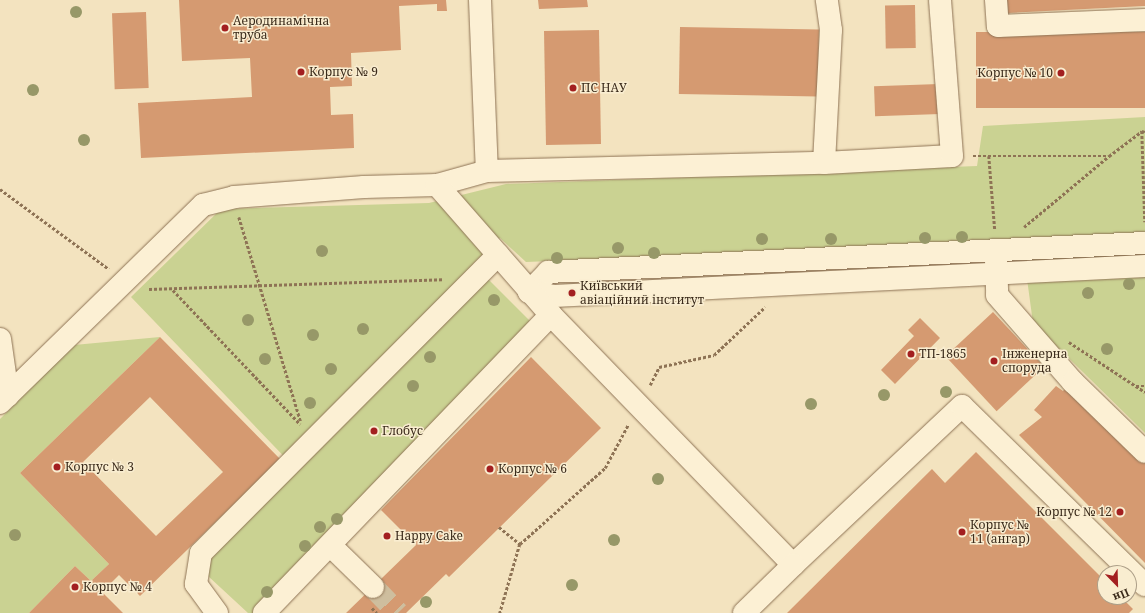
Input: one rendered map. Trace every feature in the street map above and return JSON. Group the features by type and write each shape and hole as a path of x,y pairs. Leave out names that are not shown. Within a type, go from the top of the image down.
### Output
{"lane":[{"path":"480,0 486,171"},
{"path":"824,163 831,30 827,0"},
{"path":"4,399 203,205 234,197 364,187 437,185 486,171 824,163 952,156 940,0"},
{"path":"996,0 998,26 1145,20"},
{"path":"437,185 528,292 793,565"},
{"path":"528,292 548,272 1145,243"},
{"path":"996,250 997,295 1074,382 1145,452"},
{"path":"217,613 196,584 201,553 498,255"},
{"path":"528,292 554,296 1145,266"},
{"path":"264,613 551,315"},
{"path":"0,339 4,399"},
{"path":"744,613 962,406 1145,585"},
{"path":"330,545 373,587"}],"path":[{"path":"996,250 1109,156 1144,131"},
{"path":"1144,131 1145,230"},
{"path":"952,156 1109,156"},
{"path":"989,156 996,250"},
{"path":"0,189 125,280 152,290 476,278"},
{"path":"173,290 303,427 258,285 234,197"},
{"path":"1063,338 1145,392"},
{"path":"1136,386 1145,386"},
{"path":"499,527 520,544 500,613"}],"green space":[{"path":"1145,117 1145,433 1033,323 1022,242 526,262 500,238 473,264 533,324 255,613 248,613 208,576 210,555 297,470 131,297 221,209 429,203 506,184 977,166 983,126"},
{"path":"160,337 20,473 109,564 91,581 75,566 29,613 0,613 0,419 74,345"}],"building":[{"name":"Корпус № 9","path":"179,0 446,0 447,11 437,11 437,4 399,6 401,50 351,53 352,86 330,87 331,115 353,114 354,148 141,158 138,103 252,97 250,58 182,61"},
{"path":"538,0 587,0 588,7 539,9"},
{"path":"1007,0 1145,0 1145,6 1008,13"},
{"path":"915,5 916,48 886,49 885,6"},
{"path":"146,12 149,88 115,89 112,13"},
{"path":"680,27 819,29 818,96 679,94"},
{"name":"ПС НАУ","path":"599,30 601,144 546,145 544,31"},
{"name":"Корпус № 10","path":"976,32 1145,32 1145,108 976,108"},
{"path":"939,84 940,114 875,116 874,86"},
{"name":"Інженерна споруда","path":"993,312 1044,367 997,411 945,356"},
{"name":"ТП-1865","path":"920,318 940,338 895,384 881,370 914,336 908,330"},
{"name":"Корпус № 3","path":"160,337 280,459 140,596 119,575 102,592 123,613 29,613 75,566 91,581 109,564 20,473","holes":["150,397 223,472 156,536 83,462"]},
{"name":"Корпус № 6","path":"531,357 601,428 449,577 446,574 406,613 346,613 416,545 381,510"},
{"name":"Корпус № 12","path":"1069,384 1145,461 1145,563 1019,435 1042,417 1034,410 1056,386 1063,391"},
{"name":"Корпус № 11 (ангар)","path":"976,452 1097,573 1097,605 1129,605 1133,609 1129,613 787,613 932,469 945,483"}],"tunnel":[{"path":"373,587 398,613"}],"place":[{"name":"Аеродинамічна труба","path":"225,28"},
{"name":"Корпус № 9","path":"301,72"},
{"name":"Корпус № 10","path":"1061,73"},
{"name":"ПС НАУ","path":"573,88"},
{"name":"Київський авіаційний інститут","path":"572,293"},
{"name":"ТП-1865","path":"911,354"},
{"name":"Інженерна споруда","path":"994,361"},
{"name":"Глобус","path":"374,431"},
{"name":"Корпус № 3","path":"57,467"},
{"name":"Корпус № 6","path":"490,469"},
{"name":"Корпус № 12","path":"1120,512"},
{"name":"Корпус № 11 (ангар)","path":"962,532"},
{"name":"Happy Cake","path":"387,536"},
{"name":"Корпус № 4","path":"75,587"}]}
